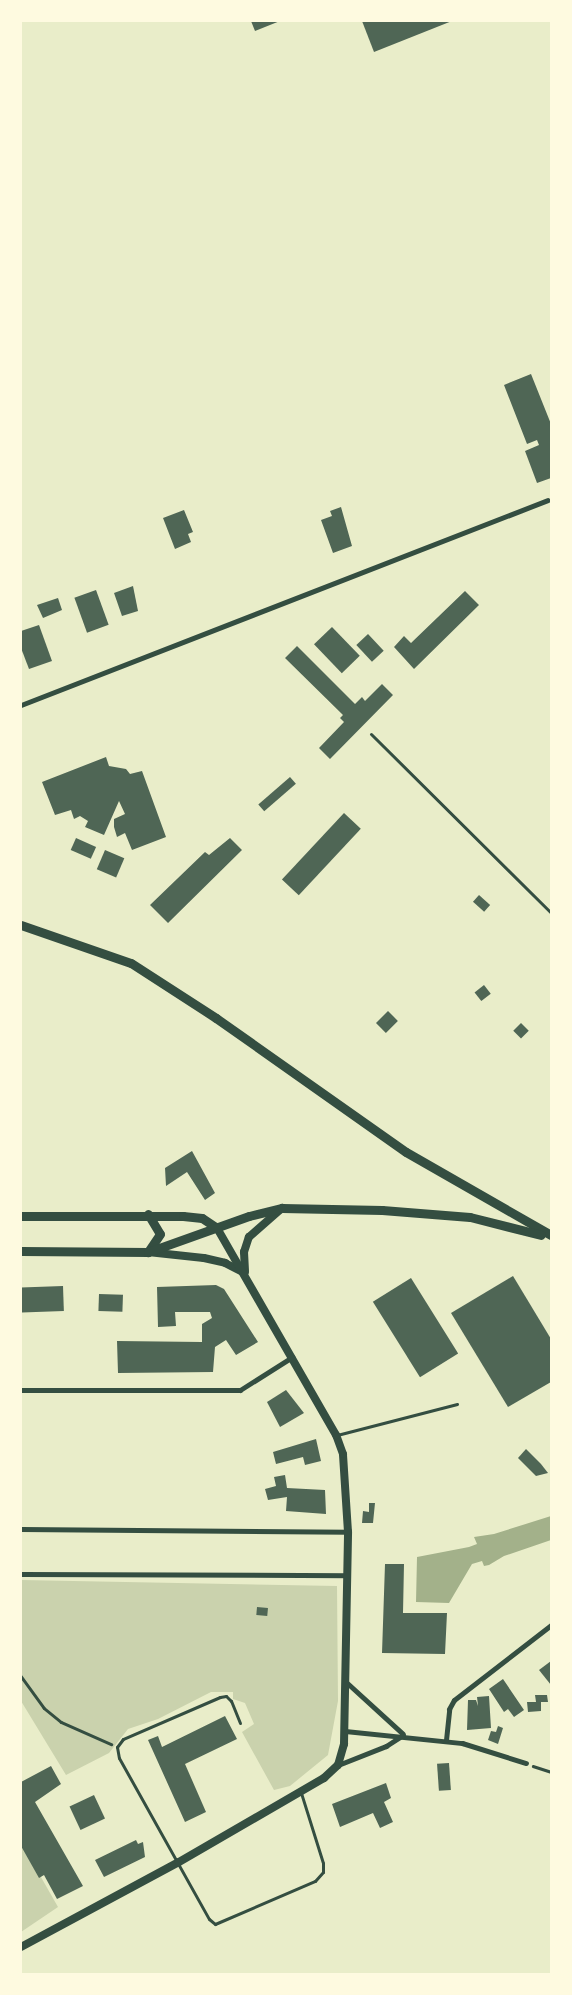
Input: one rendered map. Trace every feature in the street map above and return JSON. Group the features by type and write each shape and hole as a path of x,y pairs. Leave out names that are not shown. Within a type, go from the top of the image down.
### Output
{"main road":[{"path":"24,928 131,963 216,1018 406,1152 551,1236"},
{"path":"21,1251 148,1252 282,1208 382,1210 470,1217 551,1236"},
{"path":"21,1216 148,1214 202,1218 217,1228"},
{"path":"148,1214 160,1234 148,1252"}],"street":[{"path":"21,705 548,500"},
{"path":"245,1273 244,1252 249,1237 282,1208"},
{"path":"217,1228 245,1273 336,1435 343,1454 348,1532 348,1575 345,1731 338,1766"},
{"path":"148,1252 204,1258 225,1263 245,1273"},
{"path":"21,1390 240,1390 292,1357"},
{"path":"21,1529 348,1532"},
{"path":"21,1574 348,1575"},
{"path":"446,1740 450,1709 454,1700 551,1625"},
{"path":"346,1682 403,1734"},
{"path":"345,1731 403,1734 446,1740 526,1763"},
{"path":"21,1947 179,1862 300,1793 338,1766 386,1746 403,1734"}],"lane":[{"path":"370,734 551,913"},
{"path":"336,1435 457,1404"},
{"path":"240,1723 230,1701 226,1696 220,1697 123,1739 117,1747 120,1758 215,1924 314,1881 323,1872 324,1863 300,1793"}],"path":[{"path":"21,1676 44,1708 61,1722 117,1747"},
{"path":"526,1763 551,1772"}],"shaded area":[{"path":"551,1516 551,1540 504,1556 489,1565 484,1566 482,1561 472,1564 449,1603 416,1602 417,1557 469,1547 477,1544 474,1537 494,1534"},
{"path":"21,1580 337,1586 338,1701 328,1755 290,1786 274,1790 242,1732 254,1724 245,1703 233,1699 233,1692 211,1692 158,1719 128,1729 109,1753 66,1775 21,1701"},
{"path":"21,1842 58,1907 21,1932"}],"building":[{"path":"251,21 280,21 255,31"},
{"path":"362,21 452,21 374,52"},
{"path":"531,374 551,424 551,478 537,483 525,451 539,445 537,440 527,444 504,385"},
{"path":"341,507 352,546 333,553 321,520 332,516 330,511"},
{"path":"184,510 193,532 188,534 191,542 175,549 163,518"},
{"path":"133,586 138,611 122,616 114,593"},
{"path":"96,590 109,625 87,633 74,598"},
{"path":"465,591 479,605 414,669 394,647 404,636 411,643"},
{"path":"58,598 62,610 43,618 37,605"},
{"path":"39,625 52,661 29,669 21,648 21,631"},
{"path":"332,627 360,656 342,673 314,644"},
{"path":"368,634 384,651 372,662 356,645"},
{"path":"297,646 355,704 362,697 365,701 382,684 393,695 330,759 319,748 344,722 340,718 343,715 285,658"},
{"path":"106,757 109,766 126,769 130,774 142,771 166,837 132,850 125,833 117,837 114,827 114,819 125,814 119,801 104,835 85,827 88,821 80,816 74,819 71,810 55,815 42,782"},
{"path":"290,777 296,784 264,811 258,805"},
{"path":"344,813 361,829 299,895 282,880"},
{"path":"76,838 96,847 91,859 71,850"},
{"path":"230,838 242,850 168,923 150,905 205,852 209,855"},
{"path":"105,850 124,858 116,878 97,869"},
{"path":"479,895 490,905 484,912 473,902"},
{"path":"484,985 491,994 481,1001 475,992"},
{"path":"388,1011 398,1021 386,1033 376,1023"},
{"path":"521,1023 529,1031 521,1039 513,1031"},
{"path":"192,1151 215,1193 205,1200 187,1172 166,1186 165,1168"},
{"path":"513,1276 551,1339 551,1382 508,1407 451,1313"},
{"path":"411,1278 458,1353 420,1377 373,1302"},
{"path":"216,1285 224,1289 258,1342 236,1355 226,1340 215,1347 213,1372 118,1373 117,1341 202,1342 202,1324 212,1318 210,1312 175,1312 176,1326 158,1327 157,1287"},
{"path":"63,1286 64,1311 22,1312 21,1287"},
{"path":"99,1294 123,1295 122,1312 98,1311"},
{"path":"286,1390 304,1413 280,1427 267,1402"},
{"path":"316,1439 321,1461 305,1465 303,1457 276,1464 273,1452"},
{"path":"526,1449 548,1473 536,1476 518,1458"},
{"path":"285,1475 287,1488 325,1490 326,1514 286,1511 287,1497 268,1500 265,1489 276,1486 274,1477"},
{"path":"369,1503 375,1503 373,1523 362,1523 363,1511 369,1512"},
{"path":"385,1564 404,1564 403,1613 447,1613 445,1654 382,1653"},
{"path":"257,1607 268,1608 267,1616 256,1615"},
{"path":"551,1661 551,1685 539,1670"},
{"path":"503,1679 524,1710 514,1717 508,1709 504,1712 489,1689"},
{"path":"535,1695 547,1695 548,1702 541,1702 541,1711 528,1712 527,1702 536,1702"},
{"path":"489,1696 491,1728 467,1730 468,1700 476,1700 478,1706 477,1697"},
{"path":"225,1716 237,1739 185,1764 206,1812 185,1822 148,1740 158,1736 162,1747"},
{"path":"498,1726 503,1728 498,1744 488,1740 491,1731 496,1732"},
{"path":"449,1763 451,1790 439,1791 437,1764"},
{"path":"51,1766 61,1784 35,1802 83,1886 57,1899 44,1875 39,1878 21,1846 21,1782"},
{"path":"386,1783 391,1798 384,1802 393,1822 380,1828 373,1813 340,1827 332,1804"},
{"path":"94,1795 105,1819 81,1830 70,1806"},
{"path":"136,1840 138,1844 143,1842 145,1857 104,1877 95,1860"}]}
